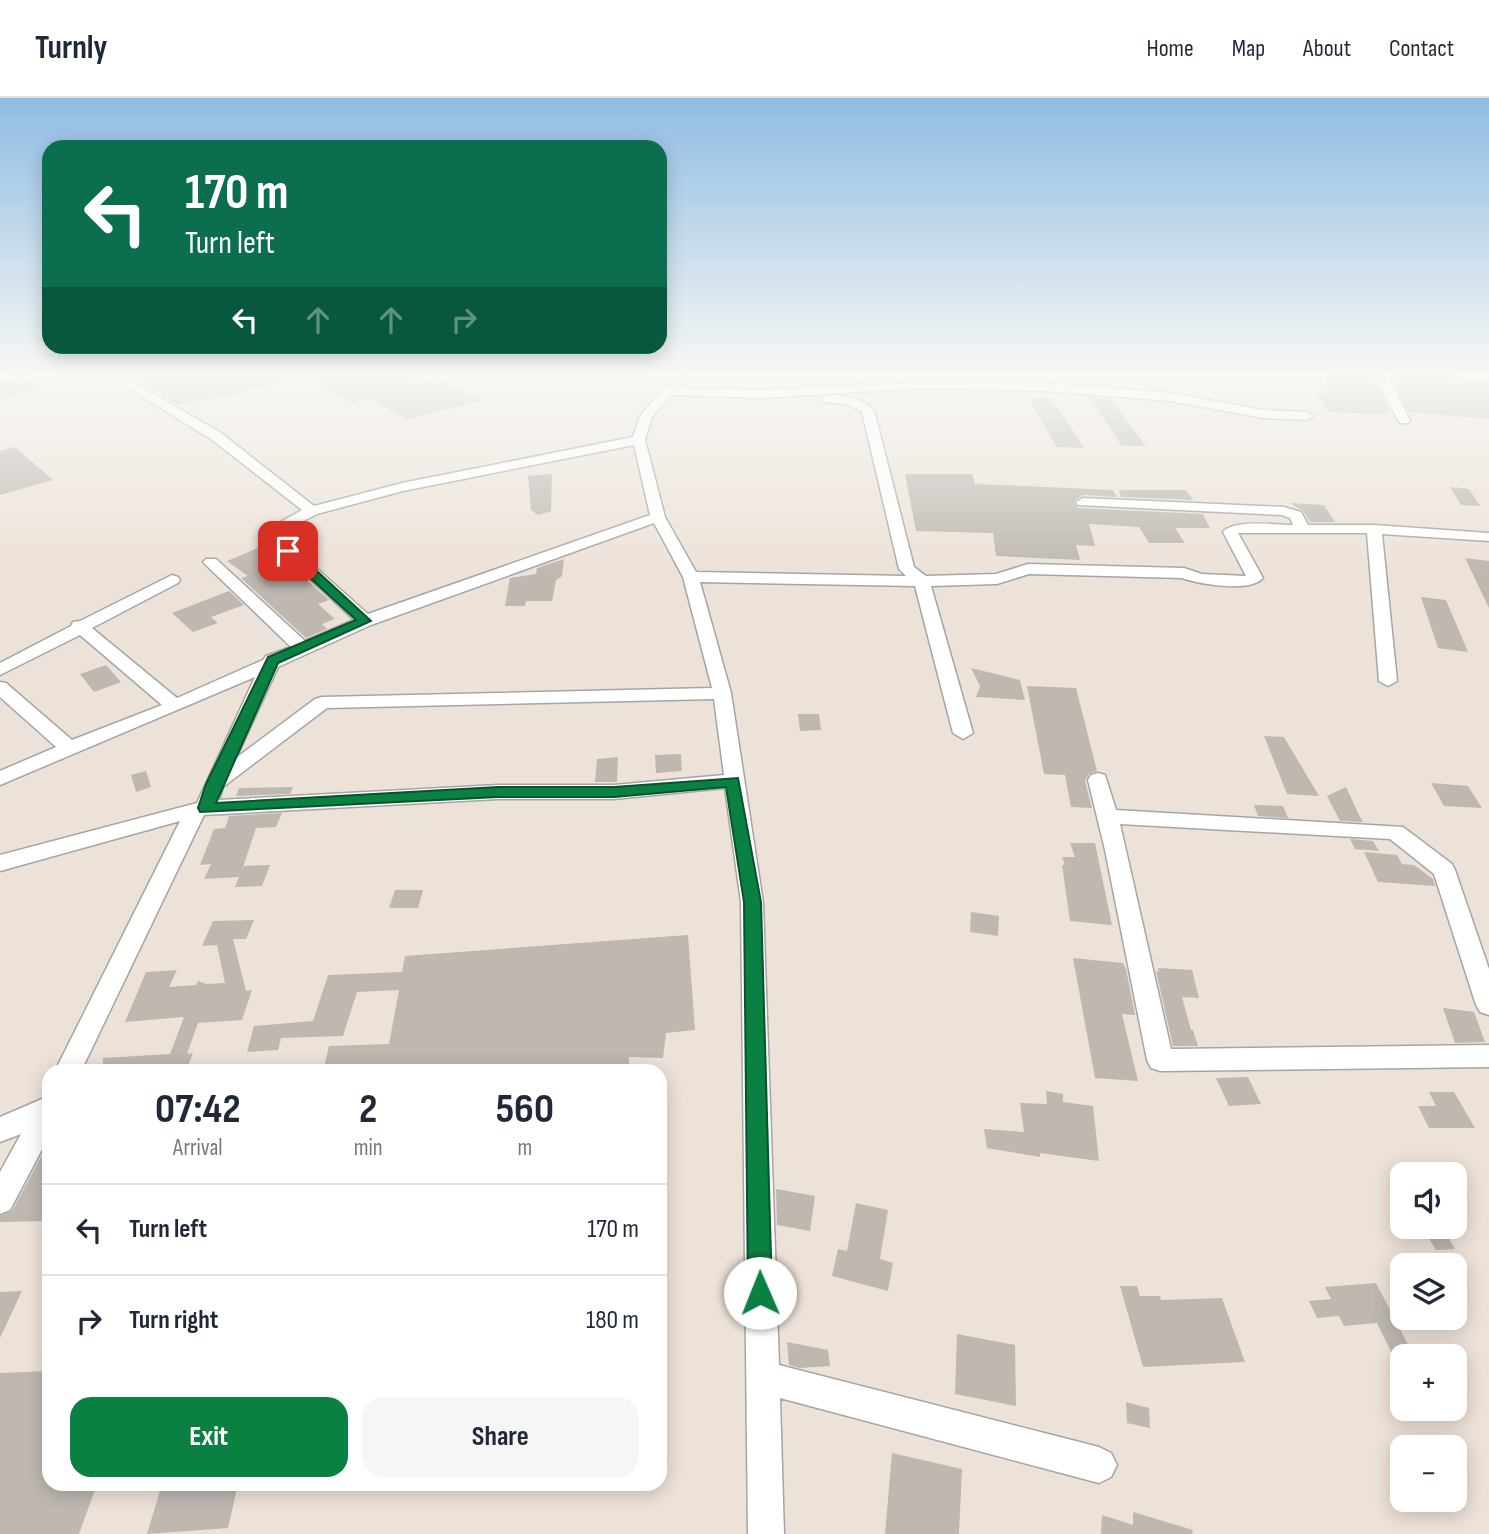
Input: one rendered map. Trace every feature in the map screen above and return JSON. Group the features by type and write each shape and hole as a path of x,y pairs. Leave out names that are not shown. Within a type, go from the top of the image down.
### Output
{"street":[{"path":"219,438 312,511"},
{"path":"874,438 907,569 922,582 963,733"},
{"path":"365,621 268,533 312,511 401,487 639,440 658,517 691,578 722,693 752,902 766,1534"},
{"path":"1083,502 1284,510 1296,515 1303,529"},
{"path":"0,779 175,706 272,660 365,621 658,517"},
{"path":"691,578 922,582 997,579 1028,569 1184,573 1199,579 1250,581 1255,578 1230,532 1234,529 1374,529 1489,537"},
{"path":"1374,529 1388,681"},
{"path":"211,562 301,648"},
{"path":"0,670 79,626 172,580"},
{"path":"79,626 175,706"},
{"path":"72,1064 214,784 272,660"},
{"path":"0,687 69,748"},
{"path":"214,784 322,703 722,693"},
{"path":"1098,780 1160,1060 1489,1056"},
{"path":"0,863 201,809 498,792 614,792 733,781"},
{"path":"1108,818 1128,816 1395,832 1444,870 1489,1005"},
{"path":"0,1130 42,1112"},
{"path":"0,1199 42,1122"},
{"path":"762,1377 1099,1465"}],"shaded area":[{"path":"0,438 1489,438 1489,1534 0,1534"}],"building":[{"path":"1052,438 1077,438 1084,448 1057,447"},
{"path":"1117,438 1140,438 1146,446 1122,446"},
{"path":"15,447 53,480 0,495 0,451"},
{"path":"552,474 551,511 538,515 531,510 528,476"},
{"path":"905,474 972,474 975,484 1113,490 1117,497 1083,495 1074,503 1078,508 1203,514 1210,528 1175,528 1185,543 1149,543 1139,527 1089,524 1095,546 1076,545 1080,560 996,556 993,533 916,531"},
{"path":"1450,487 1469,489 1480,506 1461,505"},
{"path":"1119,490 1186,490 1193,500 1121,497"},
{"path":"1290,503 1324,505 1335,522 1310,522 1303,511"},
{"path":"297,533 314,550 303,553 285,536"},
{"path":"265,542 329,600 318,604 335,619 322,624 327,629 306,638 241,578 248,576 227,561 267,544"},
{"path":"1465,558 1489,561 1489,608"},
{"path":"564,559 562,576 556,580 552,601 526,601 525,606 505,606 510,578 536,574 537,568"},
{"path":"229,591 244,605 211,617 218,623 193,632 172,613"},
{"path":"1421,597 1446,600 1468,652 1438,648"},
{"path":"106,665 121,682 94,692 80,674"},
{"path":"971,668 1020,680 1025,700 976,697 980,686"},
{"path":"1027,686 1076,688 1097,771 1089,774 1085,781 1092,808 1071,807 1065,775 1044,774"},
{"path":"798,714 819,714 821,730 800,731"},
{"path":"1264,736 1284,737 1319,796 1287,794"},
{"path":"681,754 682,771 656,773 655,755"},
{"path":"618,757 617,782 595,782 597,759"},
{"path":"146,771 151,787 136,792 131,775"},
{"path":"1431,783 1468,786 1482,808 1444,806"},
{"path":"293,787 290,794 236,796 239,788"},
{"path":"1346,787 1363,822 1340,821 1327,796"},
{"path":"1254,805 1283,806 1288,818 1258,816"},
{"path":"282,813 276,827 256,828 241,873 244,866 270,865 262,886 235,887 239,877 204,879 211,864 200,865 214,829 225,828 229,816"},
{"path":"1350,839 1373,841 1379,851 1355,849"},
{"path":"1070,843 1095,843 1112,925 1070,921 1062,857 1075,857"},
{"path":"1364,852 1397,855 1402,864 1414,865 1433,879 1435,886 1378,882"},
{"path":"395,890 423,890 418,908 389,908"},
{"path":"971,912 999,916 998,936 970,932"},
{"path":"254,920 246,939 233,939 246,991 252,990 242,1020 198,1023 187,1054 193,1053 189,1064 103,1064 103,1058 170,1054 184,1017 125,1022 146,972 177,970 169,987 196,985 198,981 206,984 225,983 217,945 202,946 213,921"},
{"path":"688,935 695,1030 666,1033 663,1058 629,1057 629,1064 325,1064 329,1046 389,1044 399,990 357,992 343,1036 281,1038 278,1050 247,1052 254,1026 313,1021 328,975 402,972 405,956"},
{"path":"1073,958 1123,963 1135,1015 1122,1014 1138,1081 1095,1078"},
{"path":"1158,968 1192,970 1199,998 1182,997 1198,1046 1173,1046 1156,971 1159,972"},
{"path":"1443,1008 1474,1012 1485,1042 1455,1043"},
{"path":"1248,1077 1261,1104 1229,1106 1216,1078"},
{"path":"1046,1091 1063,1094 1063,1102 1093,1106 1099,1161 1040,1153 1040,1157 987,1148 984,1129 1024,1132 1020,1103 1047,1104"},
{"path":"1429,1092 1454,1092 1475,1128 1429,1128 1418,1106 1436,1106"},
{"path":"42,1155 42,1221 0,1222 0,1216 12,1211"},
{"path":"776,1189 815,1196 810,1231 777,1225"},
{"path":"856,1203 888,1210 880,1259 893,1263 888,1291 832,1276 838,1249 847,1251"},
{"path":"1429,1239 1449,1239 1455,1249 1436,1250"},
{"path":"1376,1283 1390,1310 1390,1330 1400,1330 1408,1344 1390,1344 1390,1350 1377,1323 1344,1326 1339,1316 1317,1318 1309,1301 1331,1299 1325,1287"},
{"path":"1120,1286 1137,1286 1140,1296 1160,1296 1161,1300 1222,1298 1245,1362 1143,1367"},
{"path":"22,1291 0,1338 0,1292"},
{"path":"957,1334 1015,1345 1016,1406 955,1394"},
{"path":"787,1342 828,1350 830,1366 800,1368 789,1365"},
{"path":"42,1371 42,1491 94,1491 79,1534 0,1534 0,1373"},
{"path":"1126,1402 1149,1408 1150,1428 1127,1423"},
{"path":"892,1453 962,1469 959,1534 885,1534"},
{"path":"160,1491 236,1491 228,1528 147,1534"},
{"path":"1133,1512 1193,1530 1192,1534 1101,1534 1102,1515 1133,1525"}],"route":[{"path":"288,551 365,621 272,660 214,784 206,808 498,792 614,792 733,781 752,902 760,1293"}]}
